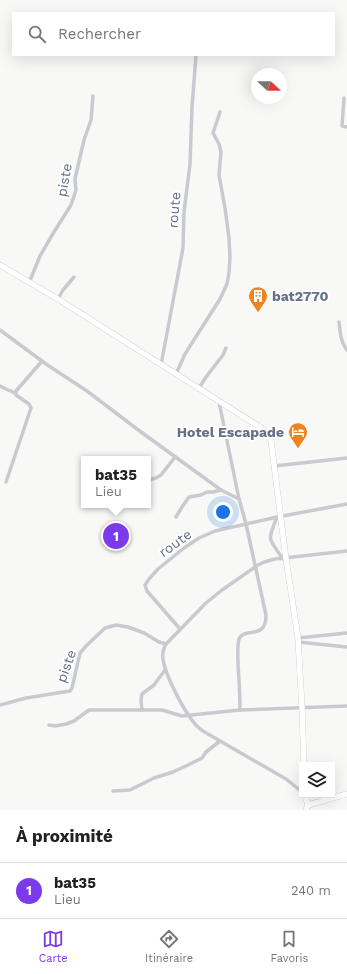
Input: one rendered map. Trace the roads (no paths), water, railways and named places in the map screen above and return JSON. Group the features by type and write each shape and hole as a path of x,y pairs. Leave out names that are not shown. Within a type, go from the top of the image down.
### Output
{"highway":[{"path":"0,265 58,299 199,388 255,424 270,436 284,559 298,640 304,762"},
{"path":"305,798 307,808 347,794"}],"street":[{"name":"route","path":"161,365 183,248 184,212 190,164 196,56"},
{"name":"piste","path":"29,283 43,250 71,205 76,190 75,179 84,140 91,120 93,96"},
{"path":"344,98 342,126 347,127"},
{"path":"176,374 185,354 220,299 227,284 229,273 229,238 219,175 221,152 219,144 213,133 220,112"},
{"path":"58,299 63,290 74,277"},
{"path":"339,322 342,341 347,350"},
{"path":"0,330 42,361 87,391 221,490 239,498"},
{"path":"199,388 223,355 226,348"},
{"path":"15,393 17,388 42,361"},
{"path":"0,386 15,393 29,404 31,408 6,482"},
{"path":"219,402 266,615 266,621 262,629 243,635 240,638 238,658 240,710"},
{"path":"151,479 160,476 175,457"},
{"path":"274,466 347,458"},
{"path":"176,516 189,497 221,490"},
{"name":"route","path":"180,629 147,591 145,585 158,569 184,548 205,535 215,532 279,516 347,504"},
{"path":"279,516 272,529 270,539 271,543 284,559"},
{"path":"299,790 286,779 199,729 189,716 165,670 162,655 166,644 206,603 222,590 267,561 347,551"},
{"name":"piste","path":"0,705 26,698 70,691 82,650 102,630 108,627 119,625 128,627 166,644"},
{"path":"298,640 347,633"},
{"path":"298,640 347,647"},
{"path":"142,710 142,694 154,685 165,670"},
{"path":"49,724 55,726 66,724 87,711 158,710 182,716 189,716 240,710 347,706"},
{"path":"113,791 130,790 154,778 188,765 202,758 206,752 220,741"}],"place":[{"name":"bat2770","path":"258,313"},
{"name":"Hotel Escapade","path":"298,449"},
{"name":"bat35","path":"116,536"}]}
